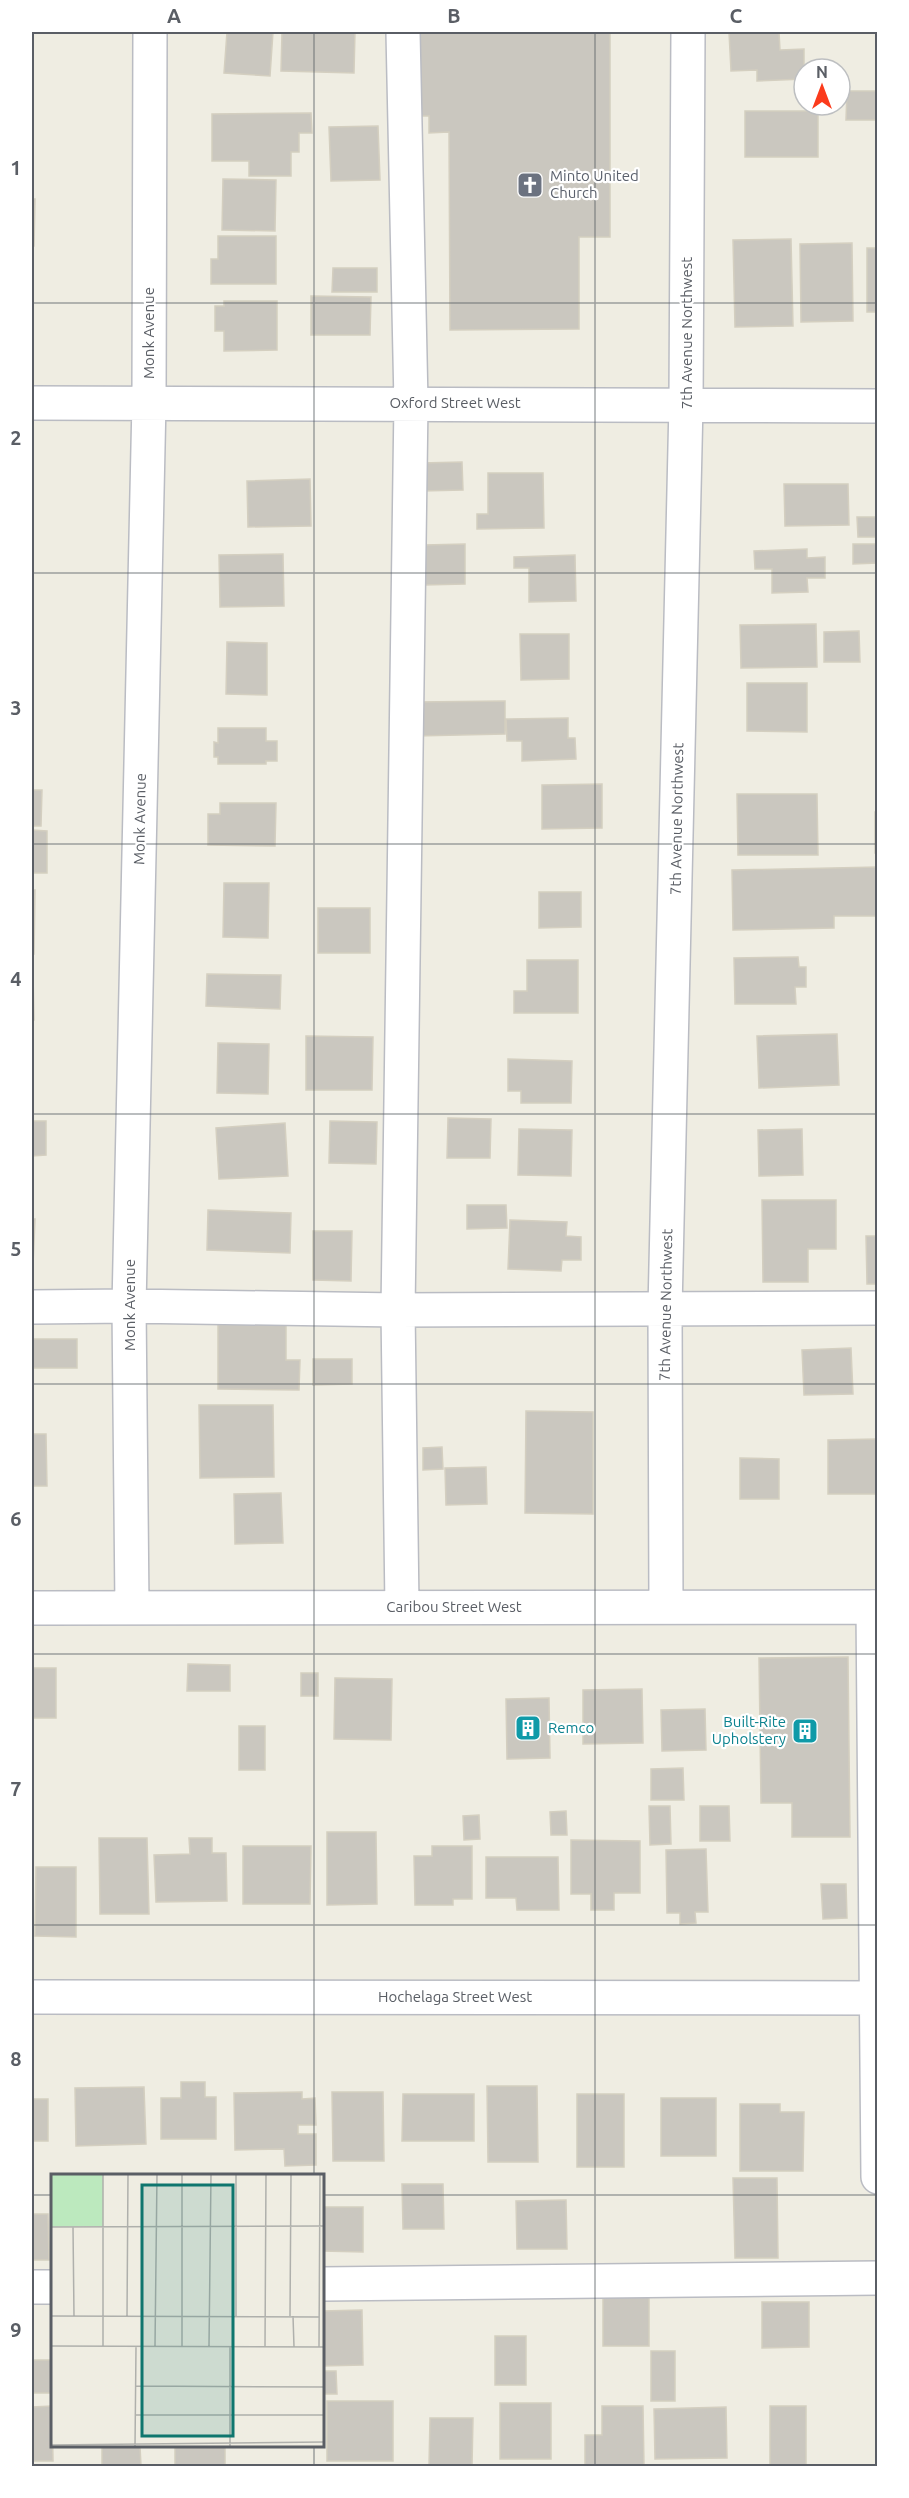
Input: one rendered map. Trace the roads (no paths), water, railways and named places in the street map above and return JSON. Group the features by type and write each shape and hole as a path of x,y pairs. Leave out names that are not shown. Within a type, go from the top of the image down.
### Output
{"street":[{"name":"Monk Avenue","path":"132,1607 129,1306 149,402 150,32"},
{"path":"402,1607 398,1310 411,403 403,32"},
{"name":"7th Avenue Northwest","path":"666,1607 665,1309 686,404 688,32"},
{"name":"Oxford Street West","path":"32,403 878,406"},
{"path":"32,1307 398,1310 878,1308"},
{"path":"875,1607 878,2177"},
{"name":"Caribou Street West","path":"32,1608 875,1607"},
{"name":"Hochelaga Street West","path":"32,1997 877,1998"},
{"path":"324,2284 878,2278"},
{"path":"32,2287 51,2287"}],"place":[{"name":"Minto United Church","path":"530,185"},
{"name":"Remco","path":"528,1728"},
{"name":"Built-Rite Upholstery","path":"805,1731"}]}
